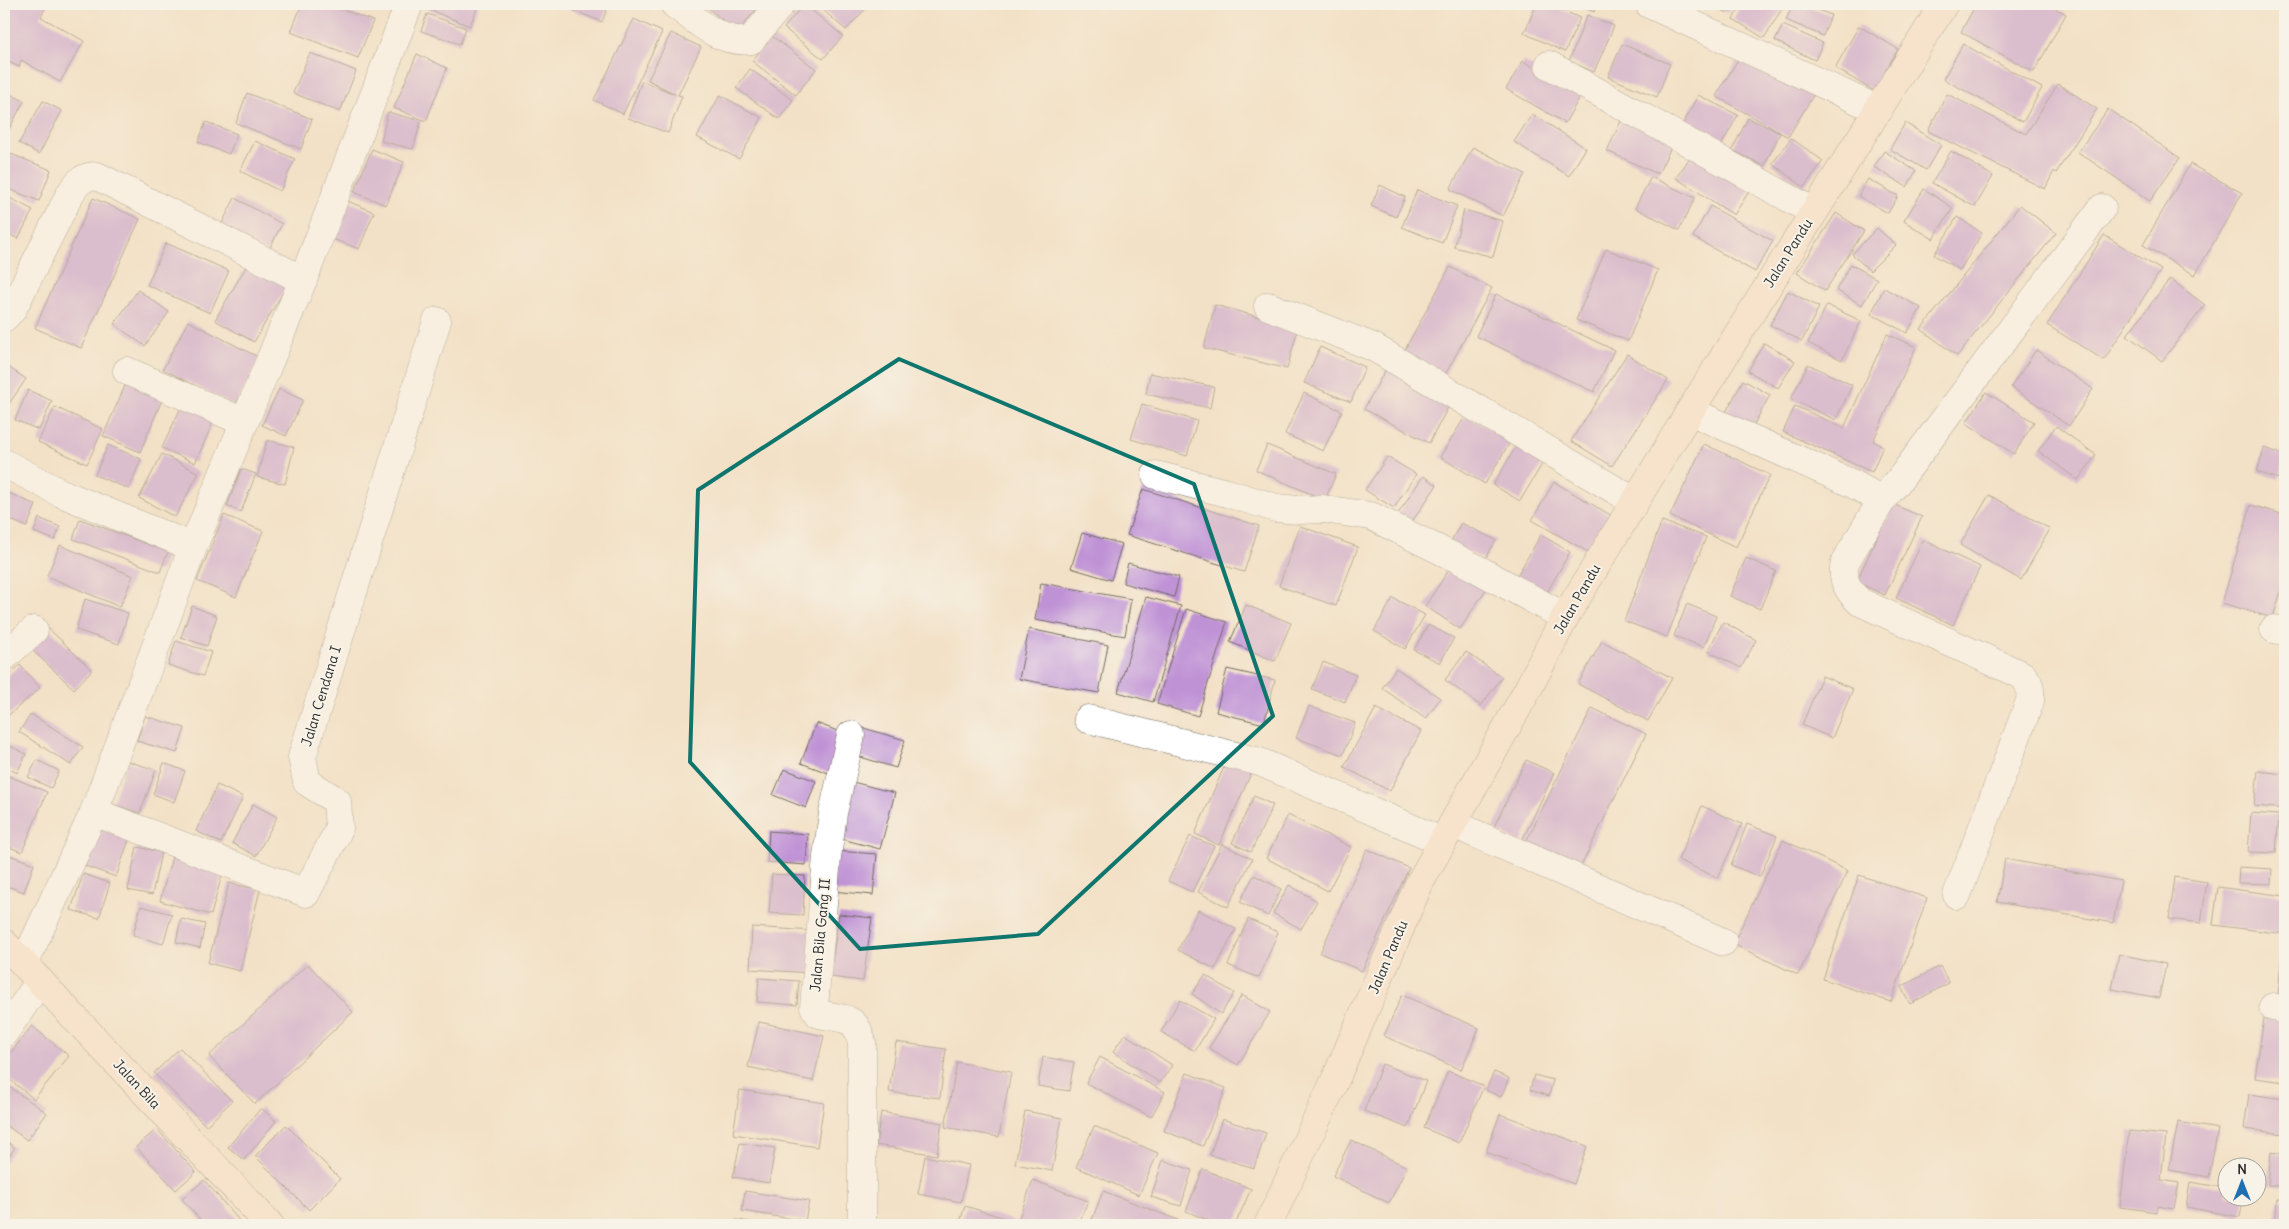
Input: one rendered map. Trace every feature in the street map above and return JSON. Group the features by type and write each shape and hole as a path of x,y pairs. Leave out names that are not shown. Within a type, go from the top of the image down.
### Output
{"main road":[{"name":"Jalan Pandu","path":"1268,1225 1336,1078 1419,884 1565,617 1634,501 1944,4"},
{"name":"Jalan Bila","path":"4,942 270,1225"}],"street":[{"path":"4,1034 32,972 194,547 303,280 409,4"},
{"path":"674,4 717,36 738,41 751,40 781,4"},
{"path":"1648,4 1879,110"},
{"path":"1549,65 1814,212"},
{"path":"4,318 12,310 70,194 76,185 88,176 97,176 303,280"},
{"path":"1957,895 2030,701 2031,690 2028,681 2022,675 1860,602 1845,583 1843,572 1846,562 1882,500 1906,471 2102,208"},
{"path":"1268,306 1373,347 1634,501"},
{"name":"Jalan Cendana I","path":"94,812 306,893 339,829 337,801 307,782 302,756 437,321"},
{"path":"127,370 244,422"},
{"path":"1690,411 1853,484 1882,500"},
{"path":"4,462 61,493 194,547"},
{"path":"1156,476 1227,493 1276,508 1299,510 1323,509 1371,516 1472,566 1565,617"},
{"path":"4,657 34,630"},
{"path":"1088,719 1260,762 1447,833 1723,942"},
{"name":"Jalan Bila Gang II","path":"851,735 833,813 826,857 814,1007 818,1014 849,1019 856,1025 860,1034 862,1225"}],"highlighted area":[{"path":"899,359 1194,484 1273,716 1038,934 860,949 690,762 698,490"}],"building":[{"path":"4,4 47,4 41,17 84,41 60,82 21,60 19,67 4,60"},
{"path":"302,4 327,4 373,21 358,58 291,32"},
{"path":"429,4 479,4 470,26 427,9"},
{"path":"558,4 609,4 602,22"},
{"path":"703,4 761,4 737,32"},
{"path":"804,4 843,36 823,59 784,28"},
{"path":"816,4 870,4 846,30"},
{"path":"1537,4 1549,4 1580,18 1565,52 1524,33"},
{"path":"1575,4 1597,4 1594,12"},
{"path":"1709,4 1733,4 1728,13"},
{"path":"1742,4 1785,4 1764,38 1733,19"},
{"path":"1793,4 1802,4 1831,15 1823,36 1786,20"},
{"path":"1976,4 2047,4 2066,14 2034,72 1961,32"},
{"path":"427,14 466,28 460,44 421,31"},
{"path":"1587,15 1614,26 1594,72 1569,61"},
{"path":"634,19 662,32 623,114 594,100"},
{"path":"1783,25 1823,43 1815,60 1775,41"},
{"path":"1859,26 1898,49 1874,91 1835,68"},
{"path":"671,33 701,47 678,95 682,96 668,133 628,118 642,81 675,94 648,80"},
{"path":"772,36 816,69 796,95 752,61"},
{"path":"1622,44 1670,64 1657,97 1608,77"},
{"path":"1963,44 2042,88 2023,122 1943,79"},
{"path":"310,53 356,71 340,112 293,93"},
{"path":"1742,53 1814,94 1788,137 1716,96"},
{"path":"417,54 447,68 426,121 394,108"},
{"path":"1523,61 1581,95 1565,123 1506,89"},
{"path":"750,69 793,100 779,119 736,88"},
{"path":"2058,84 2097,109 2056,173 2054,171 2045,189 1928,131 1947,94 2026,134"},
{"path":"4,91 24,101 7,133 4,132"},
{"path":"247,93 312,119 301,149 236,123"},
{"path":"720,95 762,118 739,159 697,137"},
{"path":"1698,95 1738,115 1721,146 1682,126"},
{"path":"43,101 62,111 39,154 19,143"},
{"path":"2108,109 2180,158 2150,201 2078,152"},
{"path":"388,112 421,121 413,149 381,141"},
{"path":"1532,114 1586,148 1569,176 1514,142"},
{"path":"1623,117 1674,141 1658,174 1607,151"},
{"path":"1748,118 1780,133 1764,166 1732,150"},
{"path":"206,122 237,134 229,154 198,142"},
{"path":"1905,123 1941,145 1926,170 1890,149"},
{"path":"1791,138 1823,161 1804,187 1772,164"},
{"path":"255,141 295,159 280,191 240,171"},
{"path":"1473,147 1525,174 1503,216 1450,189"},
{"path":"372,149 404,162 386,205 354,192"},
{"path":"1884,151 1916,171 1907,187 1874,167"},
{"path":"1951,151 1993,176 1975,207 1932,183"},
{"path":"1693,153 1750,190 1734,215 1676,178"},
{"path":"11,154 51,170 39,201 4,187 4,172"},
{"path":"2190,164 2242,193 2195,275 2143,245"},
{"path":"1651,177 1695,198 1679,230 1635,208"},
{"path":"1868,179 1898,196 1888,213 1858,196"},
{"path":"1380,185 1405,197 1396,217 1371,206"},
{"path":"1924,189 1953,208 1933,239 1904,221"},
{"path":"1417,190 1457,206 1442,243 1402,227"},
{"path":"4,195 33,210 18,239 4,231"},
{"path":"93,198 140,219 81,348 35,328"},
{"path":"235,198 282,224 268,252 220,227"},
{"path":"345,200 374,212 359,249 330,238"},
{"path":"2020,205 2056,233 1957,356 1921,329"},
{"path":"1710,206 1773,241 1755,272 1693,237"},
{"path":"1464,210 1503,221 1493,257 1454,247"},
{"path":"1836,213 1864,231 1825,291 1797,273"},
{"path":"1957,217 1982,233 1960,270 1934,255"},
{"path":"1877,228 1896,245 1870,271 1852,254"},
{"path":"2104,235 2161,270 2104,360 2047,325"},
{"path":"166,243 229,271 210,313 147,285"},
{"path":"1606,249 1658,270 1628,341 1576,320"},
{"path":"1851,264 1877,279 1862,305 1836,290"},
{"path":"247,265 286,287 254,342 215,320"},
{"path":"1450,267 1492,288 1445,375 1403,353"},
{"path":"2170,279 2205,305 2162,361 2127,335"},
{"path":"1884,288 1921,308 1907,333 1871,314"},
{"path":"138,290 169,312 145,346 114,324"},
{"path":"1788,291 1819,307 1802,341 1770,325"},
{"path":"1496,294 1614,350 1594,392 1476,336"},
{"path":"1215,305 1298,328 1287,369 1204,348"},
{"path":"1827,305 1861,321 1842,360 1808,343"},
{"path":"188,321 260,358 235,406 163,369"},
{"path":"1887,334 1916,347 1873,441 1883,446 1872,472 1783,432 1795,406 1844,428"},
{"path":"1764,343 1795,361 1778,388 1748,371"},
{"path":"1320,347 1365,367 1351,402 1304,383"},
{"path":"2036,350 2093,389 2069,426 2011,387"},
{"path":"1627,354 1668,380 1612,466 1571,441"},
{"path":"4,364 26,379 4,411"},
{"path":"1808,364 1852,385 1836,420 1791,399"},
{"path":"1387,367 1452,400 1429,443 1364,409"},
{"path":"1150,373 1214,387 1210,408 1146,394"},
{"path":"128,379 164,395 140,452 103,436"},
{"path":"1743,380 1770,395 1753,426 1726,412"},
{"path":"279,389 303,400 286,436 262,425"},
{"path":"28,390 52,401 39,430 15,420"},
{"path":"1986,392 2034,422 2014,454 1966,423"},
{"path":"1304,393 1342,411 1323,451 1285,434"},
{"path":"184,401 216,416 195,463 162,448"},
{"path":"1142,404 1197,421 1187,456 1131,439"},
{"path":"55,407 103,429 87,464 38,442"},
{"path":"1466,415 1510,442 1485,484 1440,457"},
{"path":"2056,426 2096,455 2078,480 2038,451"},
{"path":"267,440 294,447 285,484 257,477"},
{"path":"1704,444 1770,475 1736,547 1670,516"},
{"path":"108,445 141,459 129,489 95,475"},
{"path":"1267,445 1336,474 1325,500 1256,470"},
{"path":"1517,445 1544,461 1520,501 1493,485"},
{"path":"2264,448 2285,455 2279,479 2257,472"},
{"path":"162,454 199,473 175,517 139,498"},
{"path":"1387,457 1416,474 1394,508 1365,490"},
{"path":"241,469 256,474 241,512 227,506"},
{"path":"1423,476 1437,485 1409,526 1396,517"},
{"path":"1554,482 1612,516 1590,553 1532,520"},
{"path":"1143,489 1259,526 1244,572 1127,535"},
{"path":"4,491 36,505 27,527 4,517"},
{"path":"1989,495 2050,529 2021,580 1960,545"},
{"path":"1893,504 1922,517 1885,595 1856,582"},
{"path":"2251,505 2285,515 2285,577 2273,618 2222,603"},
{"path":"224,515 263,531 236,597 197,581"},
{"path":"39,518 60,527 55,540 34,532"},
{"path":"80,519 168,552 160,572 73,539"},
{"path":"1662,521 1706,537 1667,637 1624,621"},
{"path":"1461,523 1496,540 1485,560 1450,543"},
{"path":"1300,526 1358,547 1336,606 1279,586"},
{"path":"1082,533 1122,544 1111,580 1071,568"},
{"path":"1541,535 1570,552 1546,594 1516,577"},
{"path":"1923,540 1980,567 1953,625 1896,598"},
{"path":"60,545 133,576 120,607 47,576"},
{"path":"1746,558 1776,571 1760,609 1730,596"},
{"path":"1128,563 1179,577 1174,597 1123,583"},
{"path":"1452,565 1487,588 1460,629 1425,606"},
{"path":"1041,583 1131,599 1125,636 1035,620"},
{"path":"1146,597 1181,606 1153,702 1118,692"},
{"path":"1393,598 1425,615 1405,649 1374,631"},
{"path":"85,599 128,613 119,644 76,630"},
{"path":"1687,604 1716,616 1704,647 1674,636"},
{"path":"1246,605 1291,623 1275,661 1230,642"},
{"path":"192,606 217,616 207,646 181,637"},
{"path":"1186,609 1227,622 1198,716 1157,704"},
{"path":"1723,622 1756,640 1741,668 1708,651"},
{"path":"1428,625 1454,638 1440,663 1414,650"},
{"path":"48,628 92,670 74,689 30,648"},
{"path":"1029,629 1108,645 1099,693 1019,679"},
{"path":"176,641 211,652 203,676 168,665"},
{"path":"1602,641 1672,678 1648,721 1578,684"},
{"path":"1466,652 1502,677 1481,706 1445,680"},
{"path":"1323,662 1356,675 1345,702 1312,689"},
{"path":"20,665 40,688 4,719 4,679"},
{"path":"1396,668 1440,698 1426,719 1382,688"},
{"path":"1227,669 1275,680 1264,724 1216,712"},
{"path":"1822,676 1853,689 1832,738 1802,725"},
{"path":"1309,706 1355,723 1343,755 1296,738"},
{"path":"1376,708 1421,731 1390,791 1344,767"},
{"path":"1592,708 1646,734 1576,876 1522,850"},
{"path":"31,714 83,747 71,765 19,732"},
{"path":"145,716 185,728 177,753 137,741"},
{"path":"816,723 846,734 831,774 801,763"},
{"path":"860,727 905,740 896,768 851,754"},
{"path":"4,743 26,754 17,773 4,766"},
{"path":"1228,758 1253,769 1219,845 1195,834"},
{"path":"37,760 59,771 51,788 28,777"},
{"path":"1526,760 1554,773 1521,843 1493,829"},
{"path":"127,761 156,770 140,813 112,804"},
{"path":"164,763 185,771 174,802 153,794"},
{"path":"784,769 816,781 806,808 773,795"},
{"path":"2258,771 2285,774 2285,809 2254,806"},
{"path":"4,774 47,792 22,852 4,845"},
{"path":"849,781 895,793 880,849 834,837"},
{"path":"217,785 243,797 221,843 196,831"},
{"path":"1254,796 1273,805 1251,852 1232,843"},
{"path":"253,804 277,817 256,856 232,843"},
{"path":"1702,806 1742,824 1718,878 1678,860"},
{"path":"2251,813 2279,815 2276,853 2248,852"},
{"path":"1288,815 1351,847 1328,891 1266,858"},
{"path":"1747,824 1777,836 1760,877 1731,865"},
{"path":"99,827 130,837 116,877 85,866"},
{"path":"769,831 808,834 806,865 767,862"},
{"path":"1190,836 1214,846 1192,892 1168,881"},
{"path":"1783,840 1848,871 1798,975 1733,944"},
{"path":"1222,844 1252,859 1228,907 1198,892"},
{"path":"137,847 161,852 152,895 128,890"},
{"path":"1367,849 1409,868 1362,971 1320,953"},
{"path":"836,851 877,854 873,895 832,891"},
{"path":"4,853 34,864 24,892 4,885"},
{"path":"172,857 223,871 211,915 160,901"},
{"path":"2005,859 2121,881 2113,923 1997,902"},
{"path":"2239,867 2272,869 2271,884 2238,883"},
{"path":"83,874 110,883 99,918 71,910"},
{"path":"772,874 805,876 803,915 769,913"},
{"path":"1254,875 1281,889 1268,916 1240,902"},
{"path":"1859,875 1927,898 1891,1002 1823,979"},
{"path":"2175,877 2207,882 2201,923 2169,919"},
{"path":"229,883 260,890 240,971 208,963"},
{"path":"1289,885 1317,901 1301,929 1273,913"},
{"path":"2218,887 2285,896 2285,934 2213,925"},
{"path":"141,906 172,914 163,944 133,935"},
{"path":"1198,910 1236,929 1215,969 1178,950"},
{"path":"839,914 872,918 863,981 830,977"},
{"path":"181,919 205,924 200,948 176,942"},
{"path":"1248,919 1278,932 1259,978 1228,965"},
{"path":"752,927 813,931 810,973 750,969"},
{"path":"2282,950 2285,951 2285,995 2278,995"},
{"path":"2119,954 2166,964 2159,998 2112,989"},
{"path":"308,964 353,1012 255,1104 209,1056"},
{"path":"1940,966 1949,983 1910,1004 1901,987"},
{"path":"1205,975 1234,993 1221,1014 1192,994"},
{"path":"759,978 799,981 797,1005 757,1002"},
{"path":"1242,995 1270,1012 1238,1065 1209,1048"},
{"path":"1402,995 1479,1028 1461,1070 1384,1036"},
{"path":"1180,1000 1214,1019 1195,1051 1161,1032"},
{"path":"2264,1018 2285,1021 2285,1082 2255,1078"},
{"path":"759,1022 824,1036 813,1081 748,1067"},
{"path":"32,1026 69,1056 34,1099 4,1075 4,1061"},
{"path":"1125,1034 1172,1065 1160,1083 1113,1052"},
{"path":"896,1042 946,1049 940,1098 889,1092"},
{"path":"180,1048 232,1101 206,1126 154,1073"},
{"path":"1043,1057 1074,1062 1069,1091 1038,1086"},
{"path":"1100,1057 1165,1092 1151,1117 1086,1083"},
{"path":"957,1062 1011,1072 999,1137 945,1127"},
{"path":"1382,1064 1426,1081 1408,1128 1364,1111"},
{"path":"1448,1071 1484,1086 1459,1143 1424,1128"},
{"path":"1494,1072 1509,1078 1501,1097 1486,1090"},
{"path":"1187,1073 1226,1088 1203,1146 1164,1131"},
{"path":"1534,1075 1553,1080 1549,1096 1530,1090"},
{"path":"4,1083 47,1113 27,1140 4,1124"},
{"path":"740,1090 824,1103 817,1147 733,1134"},
{"path":"2249,1094 2285,1099 2285,1134 2244,1129"},
{"path":"261,1108 276,1121 244,1160 228,1147"},
{"path":"1025,1111 1062,1118 1052,1171 1015,1164"},
{"path":"881,1112 942,1123 937,1155 876,1145"},
{"path":"1500,1114 1587,1146 1574,1184 1486,1152"},
{"path":"1222,1119 1266,1133 1254,1168 1210,1155"},
{"path":"2178,1122 2218,1129 2209,1177 2169,1170"},
{"path":"286,1125 340,1179 309,1210 255,1156"},
{"path":"1094,1126 1158,1153 1139,1195 1076,1167"},
{"path":"157,1129 196,1172 176,1190 136,1147"},
{"path":"2129,1131 2166,1135 2161,1180 2179,1183 2174,1209 2157,1206 2157,1212 2120,1207"},
{"path":"4,1139 15,1148 4,1163"},
{"path":"1351,1140 1407,1167 1389,1203 1333,1176"},
{"path":"740,1143 775,1148 769,1183 733,1177"},
{"path":"2271,1152 2285,1154 2285,1187 2268,1185"},
{"path":"925,1156 969,1165 961,1202 918,1194"},
{"path":"1163,1160 1192,1170 1181,1206 1151,1197"},
{"path":"1203,1169 1251,1189 1235,1225 1219,1225 1186,1211"},
{"path":"204,1180 243,1225 205,1225 182,1199"},
{"path":"1033,1180 1088,1201 1078,1225 1023,1225 1017,1223"},
{"path":"2190,1182 2216,1186 2216,1206 2242,1206 2240,1217 2186,1207"},
{"path":"745,1191 809,1201 805,1221 742,1211"},
{"path":"1103,1191 1191,1225 1090,1225"},
{"path":"2277,1199 2285,1200 2285,1225 2275,1225"},
{"path":"965,1206 1015,1221 1014,1225 959,1225"},
{"path":"736,1220 766,1224 736,1225"},
{"path":"1318,1220 1336,1225 1317,1225"}]}
